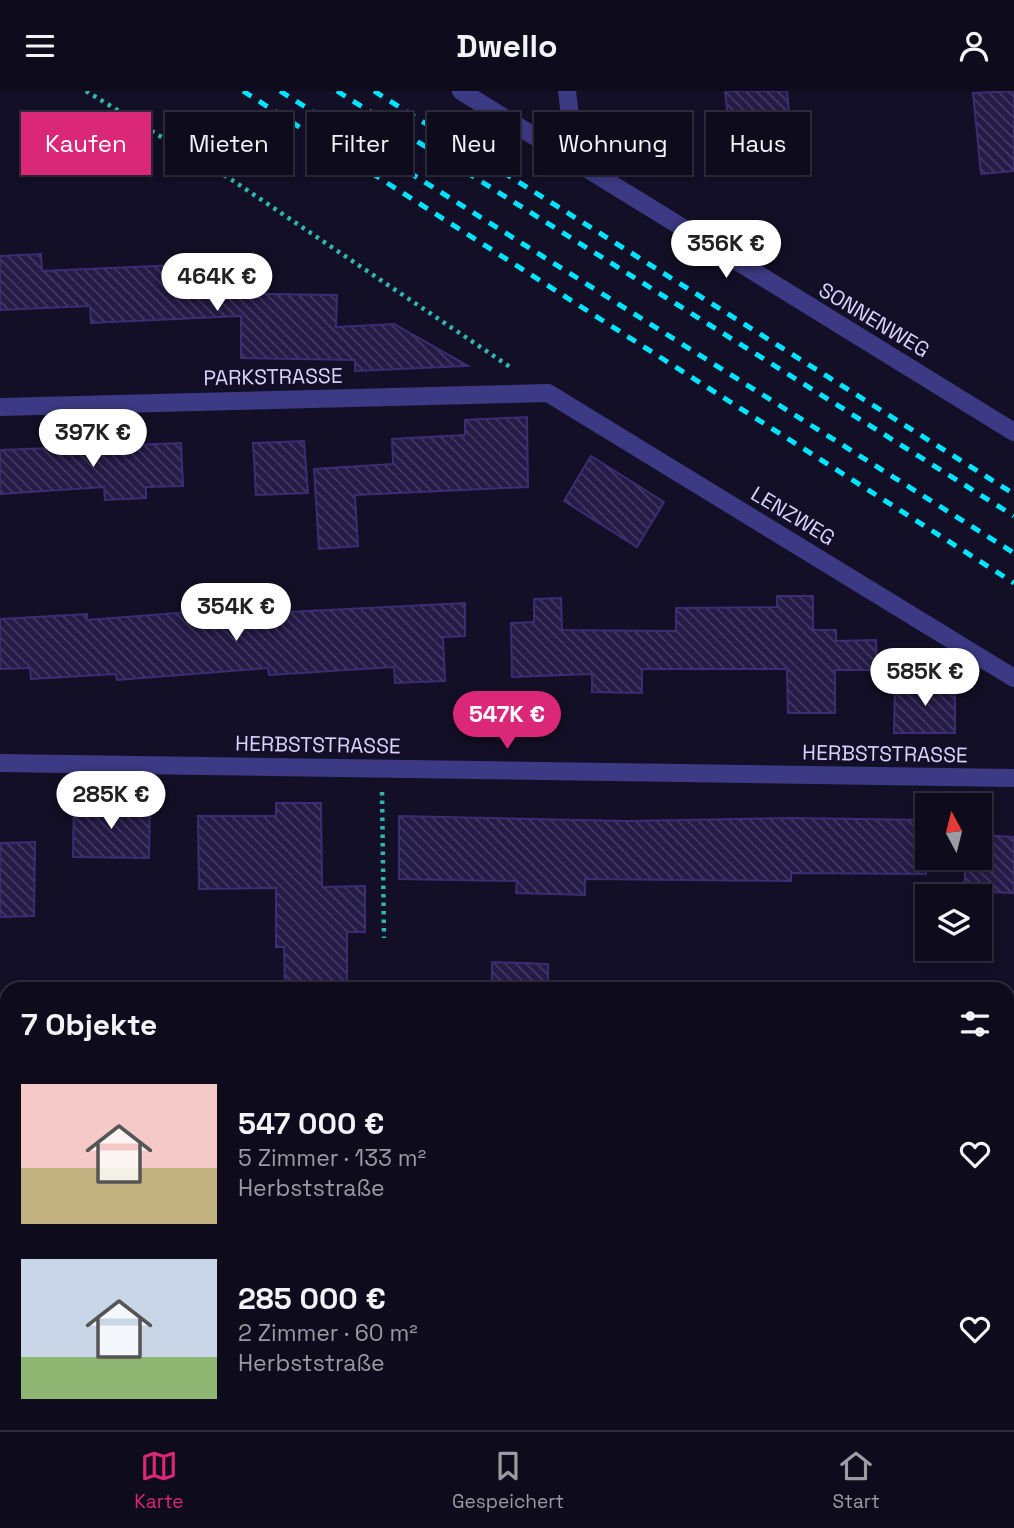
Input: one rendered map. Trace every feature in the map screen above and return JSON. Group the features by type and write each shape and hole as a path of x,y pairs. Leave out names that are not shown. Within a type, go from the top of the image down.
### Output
{"street":[{"name":"SONNENWEG","path":"461,91 534,136"},
{"path":"566,91 569,112"},
{"name":"SONNENWEG","path":"597,175 1014,432"},
{"name":"PARKSTRASSE","path":"0,407 548,393"},
{"name":"LENZWEG","path":"548,393 1014,678"},
{"name":"HERBSTSTRASSE","path":"0,763 1014,778"}],"path":[{"path":"86,91 232,180 514,370"},
{"path":"381,769 384,938"}],"building":[{"path":"725,91 787,91 789,112 727,112"},
{"path":"1014,91 1014,171 981,174 973,93"},
{"path":"41,254 42,271 200,264 201,293 337,295 336,327 394,324 468,366 355,371 355,360 241,358 241,316 91,323 90,306 0,310 0,256"},
{"path":"527,417 528,487 355,495 358,546 319,549 314,469 393,464 392,439 465,435 465,420"},
{"path":"304,441 308,493 256,495 253,443"},
{"path":"181,443 183,486 146,487 146,498 105,500 104,487 0,494 0,450"},
{"path":"591,456 664,502 637,547 564,501"},
{"path":"777,596 813,596 813,630 836,630 836,641 876,640 877,670 835,670 835,713 788,713 787,669 642,669 642,693 592,692 592,674 512,677 511,623 534,622 534,599 561,598 562,630 676,631 676,608 777,607"},
{"path":"465,603 465,636 443,637 445,681 395,683 394,667 269,675 268,668 117,680 116,674 31,679 30,668 0,669 0,619 87,614 87,620 228,609 228,615"},
{"path":"895,682 955,682 955,733 894,733"},
{"path":"74,803 150,804 149,858 73,857"},
{"path":"276,803 321,803 322,887 365,886 365,932 347,932 347,982 285,982 284,947 276,947 276,888 199,889 198,816 276,816"},
{"path":"399,816 627,821 791,818 915,820 915,870 926,870 926,874 791,873 791,881 585,879 585,895 516,893 517,881 399,879"},
{"path":"992,836 1014,837 1014,893 992,892 992,884 964,884 965,870 992,870"},
{"path":"35,842 34,916 0,917 0,843"},
{"path":"492,962 548,964 548,982 492,982"}],"railway":[{"path":"243,91 1014,583"},
{"path":"280,91 1014,553"},
{"path":"337,91 1014,516"},
{"path":"374,91 1014,494"}]}
